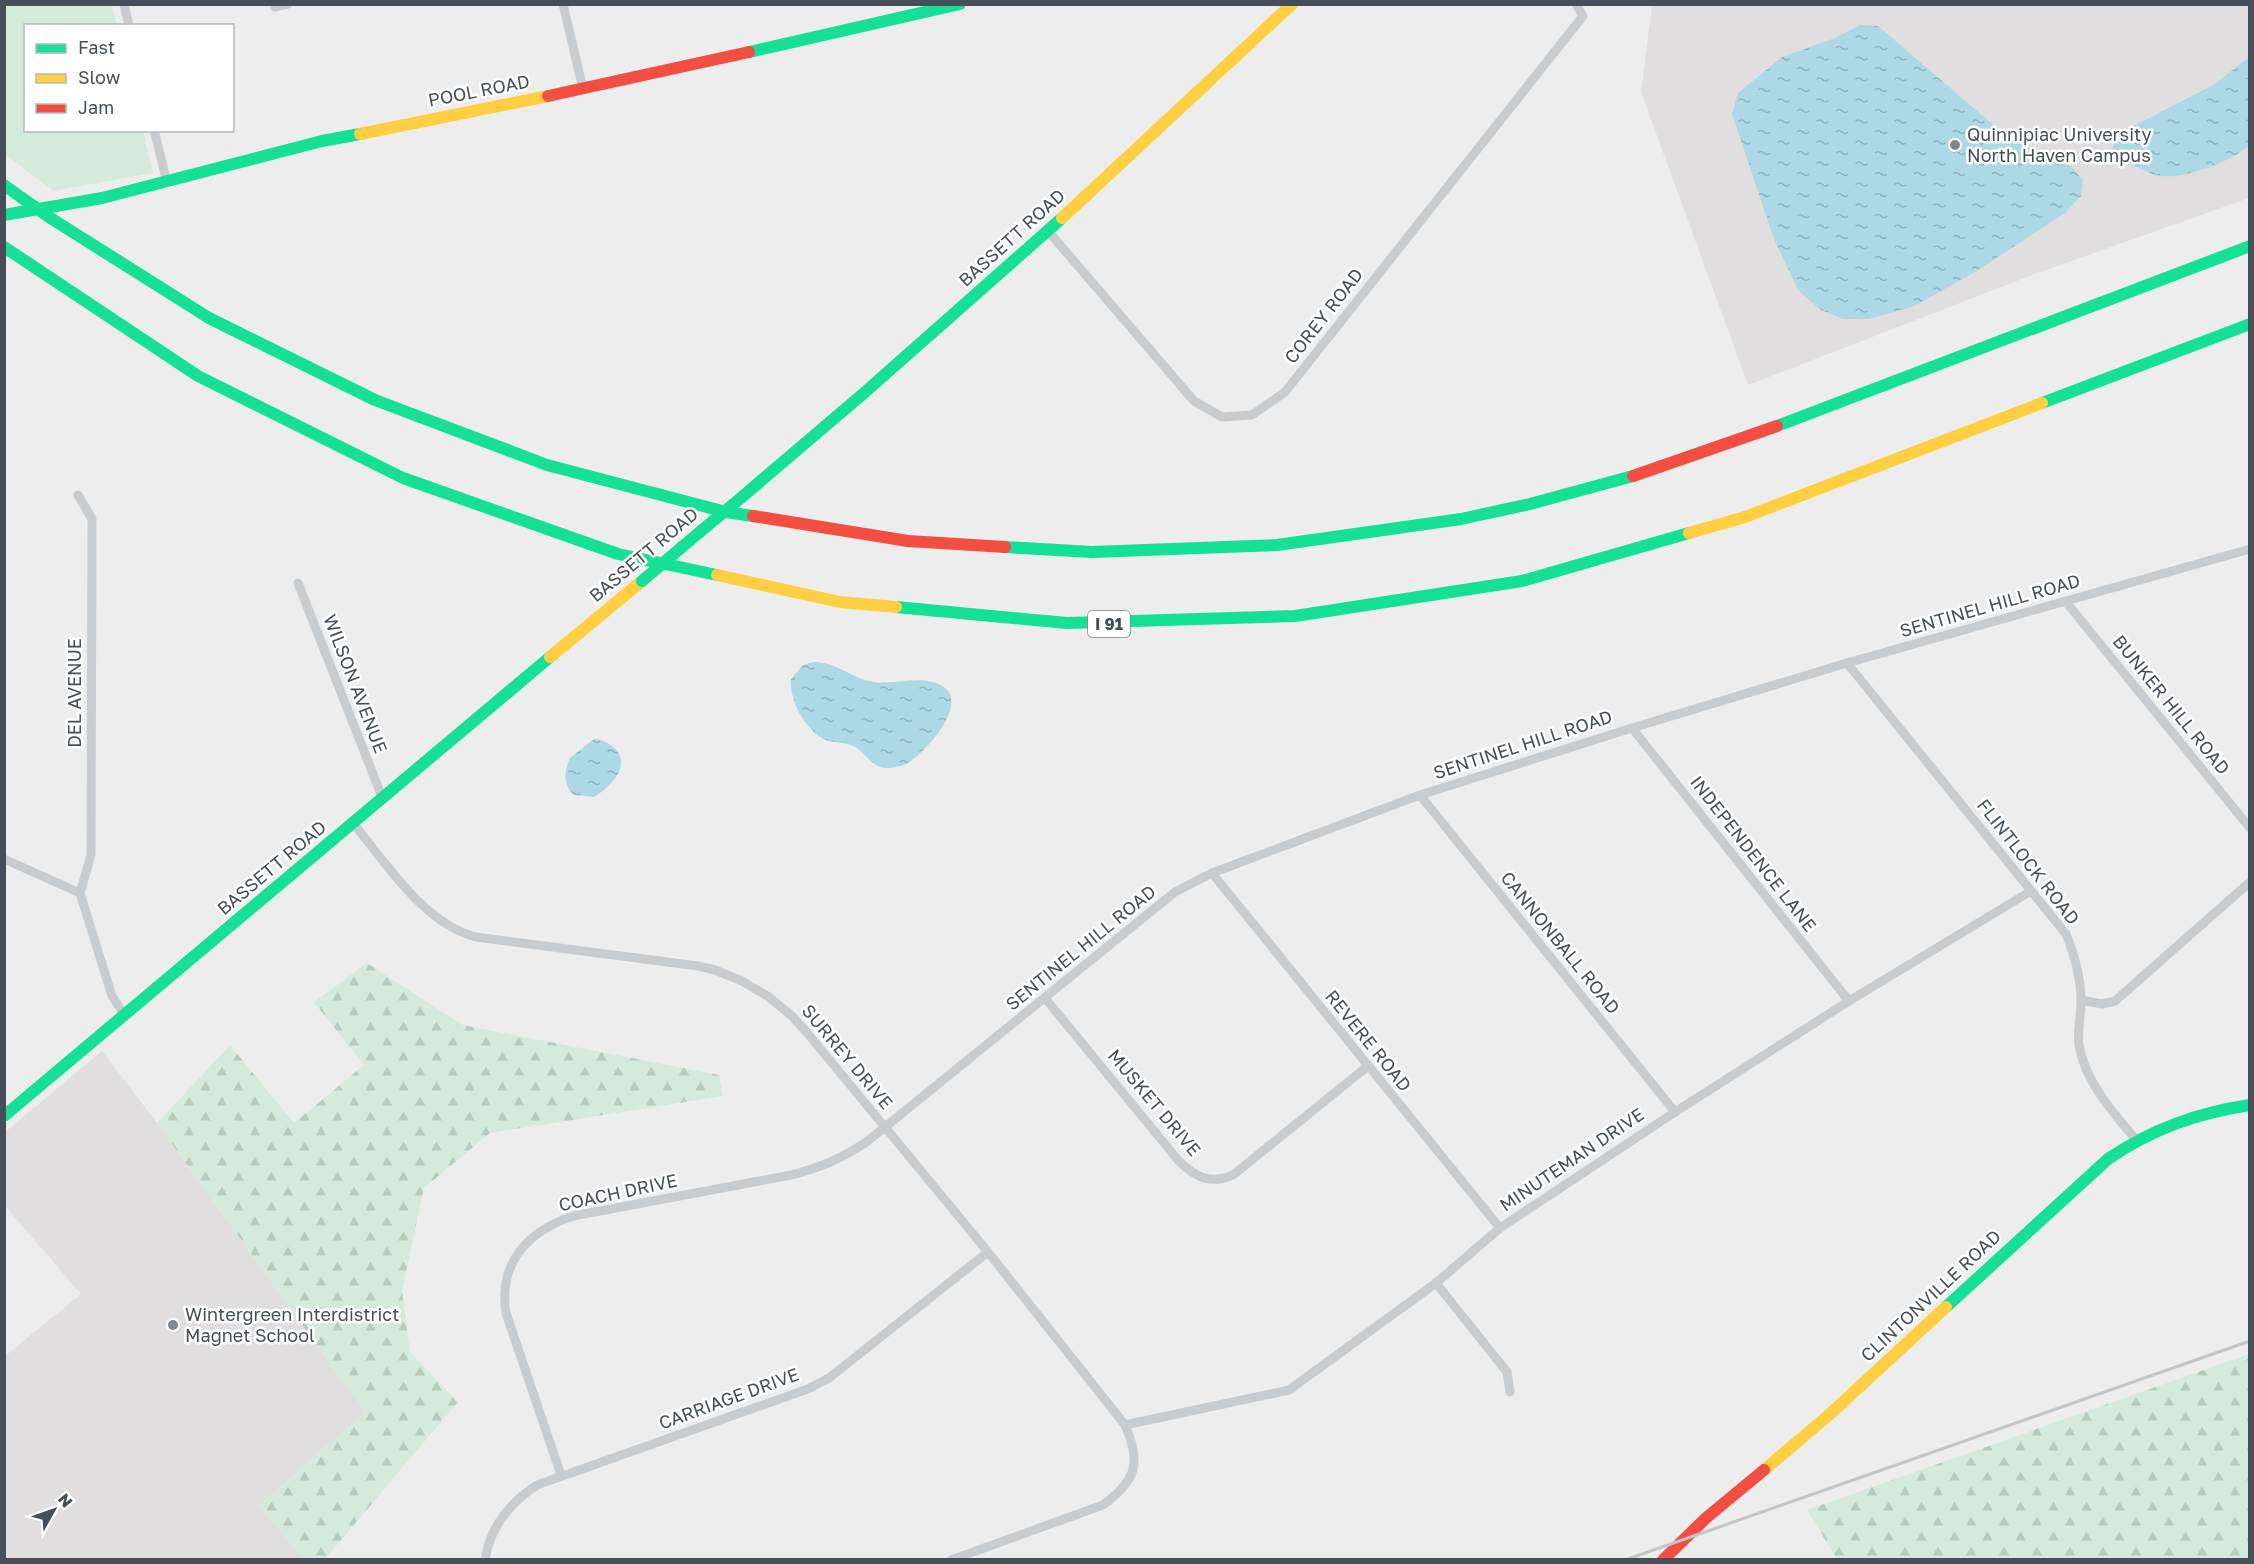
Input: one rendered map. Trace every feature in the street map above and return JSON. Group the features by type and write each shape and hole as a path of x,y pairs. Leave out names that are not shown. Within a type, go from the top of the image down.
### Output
{"main road":[{"name":"POOL ROAD","path":"4,215 102,198 322,141 583,89 960,4"},
{"name":"BASSETT ROAD","path":"4,1116 864,393 1048,231 1292,4"},
{"path":"4,185 51,219 161,290 285,358 406,414 535,461 662,498 801,527 917,543 1077,553 1203,550 1332,539 1458,520 1576,492 1656,469 1733,443 2250,246"},
{"name":"I 91","path":"4,247 110,321 244,402 369,464 489,513 612,553 734,584 892,610 1061,623 1184,623 1317,614 1442,596 1586,565 1661,545 1745,517 2250,324"},
{"name":"CLINTONVILLE ROAD","path":"1663,1560 1706,1518 1830,1414 2088,1176 2136,1140 2186,1117 2250,1105"}],"street":[{"path":"124,4 129,24"},
{"path":"274,6 288,4"},
{"path":"563,4 583,89"},
{"name":"COREY ROAD","path":"1048,231 1194,401 1222,417 1252,415 1285,392 1583,16 1576,4"},
{"path":"154,132 167,182"},
{"name":"DEL AVENUE","path":"78,495 92,519 91,855 80,893"},
{"name":"SENTINEL HILL ROAD","path":"885,1127 1175,892 1212,873 1420,795 1632,728 1847,663 2250,549"},
{"name":"WILSON AVENUE","path":"298,583 382,797"},
{"name":"BUNKER HILL ROAD","path":"2066,602 2250,828"},
{"name":"FLINTLOCK ROAD","path":"1847,663 2066,934 2076,958 2081,1000 2079,1044 2087,1072 2104,1100 2136,1140"},
{"name":"INDEPENDENCE LANE","path":"1632,728 1849,1001"},
{"name":"CANNONBALL ROAD","path":"1420,795 1675,1112"},
{"name":"SURREY DRIVE","path":"353,823 424,908 454,930 476,937 699,966 728,975 755,988 793,1017 988,1252 1125,1425"},
{"path":"4,859 80,893 112,996 124,1014"},
{"name":"REVERE ROAD","path":"1212,873 1500,1228"},
{"path":"2081,1000 2103,1004 2115,1001 2250,882"},
{"name":"MINUTEMAN DRIVE","path":"1125,1425 1289,1390 1436,1283 1500,1228 1675,1112 1849,1001 2031,891"},
{"name":"MUSKET DRIVE","path":"1045,998 1178,1160 1199,1177 1211,1180 1221,1180 1233,1175 1368,1066"},
{"name":"COACH DRIVE","path":"561,1475 506,1313 504,1301 507,1277 516,1257 528,1242 553,1223 573,1216 791,1175 821,1167 852,1152 885,1127"},
{"name":"CARRIAGE DRIVE","path":"485,1560 490,1539 500,1520 511,1506 537,1485 808,1389 829,1378 988,1252"},
{"path":"1436,1283 1507,1372 1510,1392"},
{"path":"951,1560 1089,1511 1113,1498 1130,1478 1134,1466 1135,1453 1125,1425"}],"shaded area":[{"name":"Quinnipiac University North Haven Campus","path":"1652,5 2249,5 2249,198 2032,275 1748,385 1641,92"},
{"name":"Wintergreen Interdistrict Magnet School","path":"102,1051 157,1123 365,1412 259,1506 304,1559 5,1560 5,1356 81,1294 5,1206 5,1132"}],"green space":[{"path":"4,5 112,5 117,24 24,24 24,132 143,132 153,173 53,191 5,154"},
{"path":"367,963 463,1025 719,1075 723,1096 490,1133 424,1188 402,1291 410,1352 458,1402 325,1559 304,1559 259,1506 365,1412 157,1123 230,1045 294,1123 364,1065 314,1002"},
{"path":"2249,1354 2249,1559 1837,1559 1807,1510"}],"water":[{"path":"1860,25 1878,26 2012,141 2066,161 2083,180 2081,196 2065,213 1975,272 1912,307 1869,319 1843,319 1821,310 1798,290 1774,239 1732,114 1738,93 1782,57 1835,38"},
{"path":"2249,57 2249,146 2241,152 2195,172 2161,176 2142,170 2112,150 2118,134 2215,84"},
{"path":"814,662 830,665 874,682 917,680 942,686 950,693 951,703 948,715 934,738 916,757 900,766 884,768 874,764 853,746 826,740 819,736 800,714 793,696 791,679 803,665"},
{"path":"594,739 612,746 618,753 621,760 618,774 594,797 574,795 566,782 568,763 570,758"}],"railway":[{"path":"1625,1560 2250,1341"}],"traffic: fast":[{"path":"749,52 960,4"},
{"path":"4,215 102,198 322,141 360,134"},
{"path":"4,185 22,198"},
{"path":"22,198 52,219"},
{"path":"742,497 1062,218"},
{"path":"52,219 209,318 375,400 547,465 726,512 753,516"},
{"path":"1777,426 2250,246"},
{"path":"4,247 198,376 403,478 618,554 717,575"},
{"path":"2042,403 2250,324"},
{"path":"1005,547 1092,552 1277,545 1461,519 1530,504 1633,476"},
{"path":"701,531 742,497"},
{"path":"682,547 701,531"},
{"path":"896,607 1067,623 1295,616 1522,581 1689,533"},
{"path":"642,581 682,547"},
{"path":"4,1116 550,657"},
{"path":"1946,1307 2108,1159 2141,1139 2176,1124 2230,1108 2250,1105"}],"traffic: slow":[{"path":"1062,218 1292,4"},
{"path":"360,134 548,96"},
{"path":"1689,533 1745,517 2042,403"},
{"path":"717,575 840,602 896,607"},
{"path":"550,657 642,581"},
{"path":"1764,1470 1830,1414 1946,1307"}],"traffic: jam":[{"path":"548,96 749,52"},
{"path":"1633,476 1777,426"},
{"path":"753,516 908,541 1005,547"},
{"path":"1663,1560 1706,1518 1764,1470"}],"place":[{"name":"Quinnipiac University North Haven Campus","path":"1955,145"},
{"name":"Wintergreen Interdistrict Magnet School","path":"173,1325"}]}
